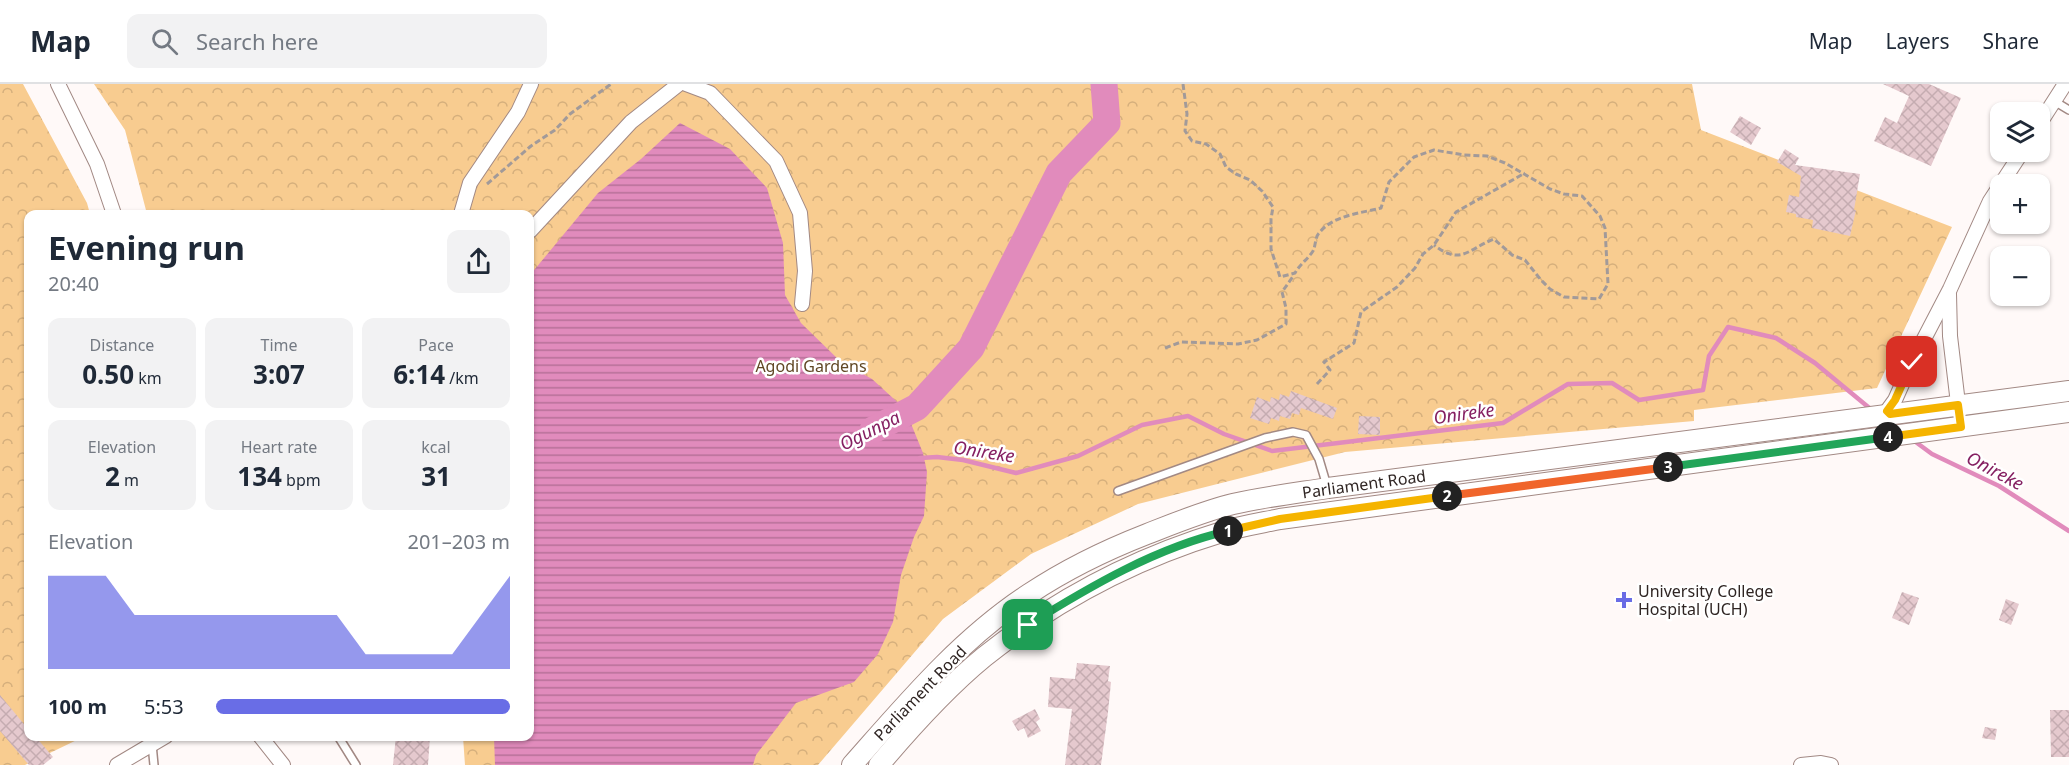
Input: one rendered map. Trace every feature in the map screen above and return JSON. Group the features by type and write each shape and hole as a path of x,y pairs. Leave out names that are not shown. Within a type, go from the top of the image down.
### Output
{"main road":[{"name":"Parliament Road","path":"852,765 911,697 955,653 1028,594 1124,543 1174,523 1232,505 1328,488 2069,390"},
{"name":"Parliament Road","path":"879,765 945,693 983,658 1028,625 1119,571 1223,532 1280,519 2069,412"}],"street":[{"path":"58,84 97,164 113,210"},
{"path":"462,210 470,183 518,112 531,84"},
{"path":"534,227 631,122 679,84"},
{"path":"686,84 710,93 776,161 800,213 805,271 802,304"},
{"path":"2050,107 2065,84"},
{"path":"1882,415 1895,400 1950,289 1990,201 2015,162"},
{"path":"1950,289 1950,336 1961,427"},
{"path":"117,765 157,741"},
{"path":"264,741 283,765"},
{"path":"1801,765 1821,763 1831,765"}],"lane":[{"path":"2054,101 2069,110"},
{"path":"1118,491 1265,438 1293,432 1306,435 1320,459 1328,488"},
{"path":"341,741 356,765"},
{"path":"152,744 154,765"}],"path":[{"path":"467,193 490,183 509,164 555,130 570,114 611,84"},
{"path":"1183,84 1187,114 1185,131 1192,141 1206,144 1220,154 1226,167 1250,180 1262,191 1273,207 1271,249 1280,277 1295,273"},
{"path":"1165,348 1181,342 1238,344 1257,340 1286,324 1286,308 1282,292 1300,264 1313,250 1318,233 1344,217 1381,208 1389,182 1414,158 1434,150 1487,156 1525,173 1550,189 1564,194 1582,196 1600,216 1605,228 1608,284 1599,298 1564,297 1540,280 1525,260 1512,255 1494,239 1459,257 1445,254 1434,245"},
{"path":"1317,384 1330,370 1324,362 1354,343 1361,312 1397,287 1415,268 1423,254 1434,245 1456,212 1525,173"}],"green space":[{"path":"0,84 23,84 89,210 24,210 24,741 75,741 25,765 0,765"},
{"name":"Agodi Gardens","path":"94,84 1692,84 1701,130 1952,227 1877,388 1694,410 1694,421 1345,452 1138,504 1031,554 943,619 818,765 465,765 463,741 534,741 534,210 146,210 125,130"}],"water":[{"path":"680,123 730,149 767,188 783,243 785,295 801,323 840,361 872,379 905,409 923,453 927,472 924,516 901,575 893,622 878,654 854,682 796,703 756,755 753,765 495,765 494,741 534,741 534,270 598,193 641,159"}],"building":[{"path":"1883,84 1929,84 1961,98 1931,166 1874,141 1885,117 1897,123 1909,96"},
{"path":"1740,116 1761,128 1751,145 1730,132"},
{"path":"1785,149 1799,158 1795,165 1860,174 1850,236 1812,228 1813,220 1796,217 1796,214 1786,212 1789,195 1799,197 1801,176 1777,162"},
{"path":"1291,391 1337,408 1333,419 1301,408 1299,415 1292,413 1290,419 1280,416 1279,421 1271,418 1269,424 1250,418 1257,397 1270,402 1271,397 1279,400 1280,394 1289,397"},
{"path":"1359,416 1380,417 1380,435 1358,434"},
{"path":"1902,592 1919,598 1909,625 1892,618"},
{"path":"2006,599 2019,604 2011,625 1999,620"},
{"path":"1077,663 1110,666 1108,681 1111,682 1101,765 1065,765 1072,709 1048,707 1050,677 1075,679"},
{"path":"0,695 24,724 24,741 39,741 53,757 43,765 29,765 0,731"},
{"path":"1035,709 1040,719 1036,722 1041,731 1028,738 1024,728 1018,731 1012,721"},
{"path":"2050,710 2069,710 2069,757 2051,757"},
{"path":"1985,727 1997,729 1995,740 1982,738"},
{"path":"395,741 430,741 428,765 393,765"}],"waterway":[{"name":"Ogunpa","path":"873,430 917,407 971,348 1059,173 1107,123 1104,84"},
{"name":"Onireke","path":"920,458 963,460 1016,473 1078,456 1142,425 1188,416 1224,434 1272,451 1503,423 1568,384 1612,383 1639,400 1703,390 1709,356 1728,327 1776,338 1815,363 1873,411"},
{"name":"Onireke","path":"1913,440 1932,454 1999,486 2069,531"}],"place":[{"name":"University College Hospital (UCH)","path":"1624,600"}],"route":[{"path":"1028,625 1119,571 1223,532 1280,519 1961,427 1958,405 1890,414 1887,411 1895,400 1912,362"}]}
